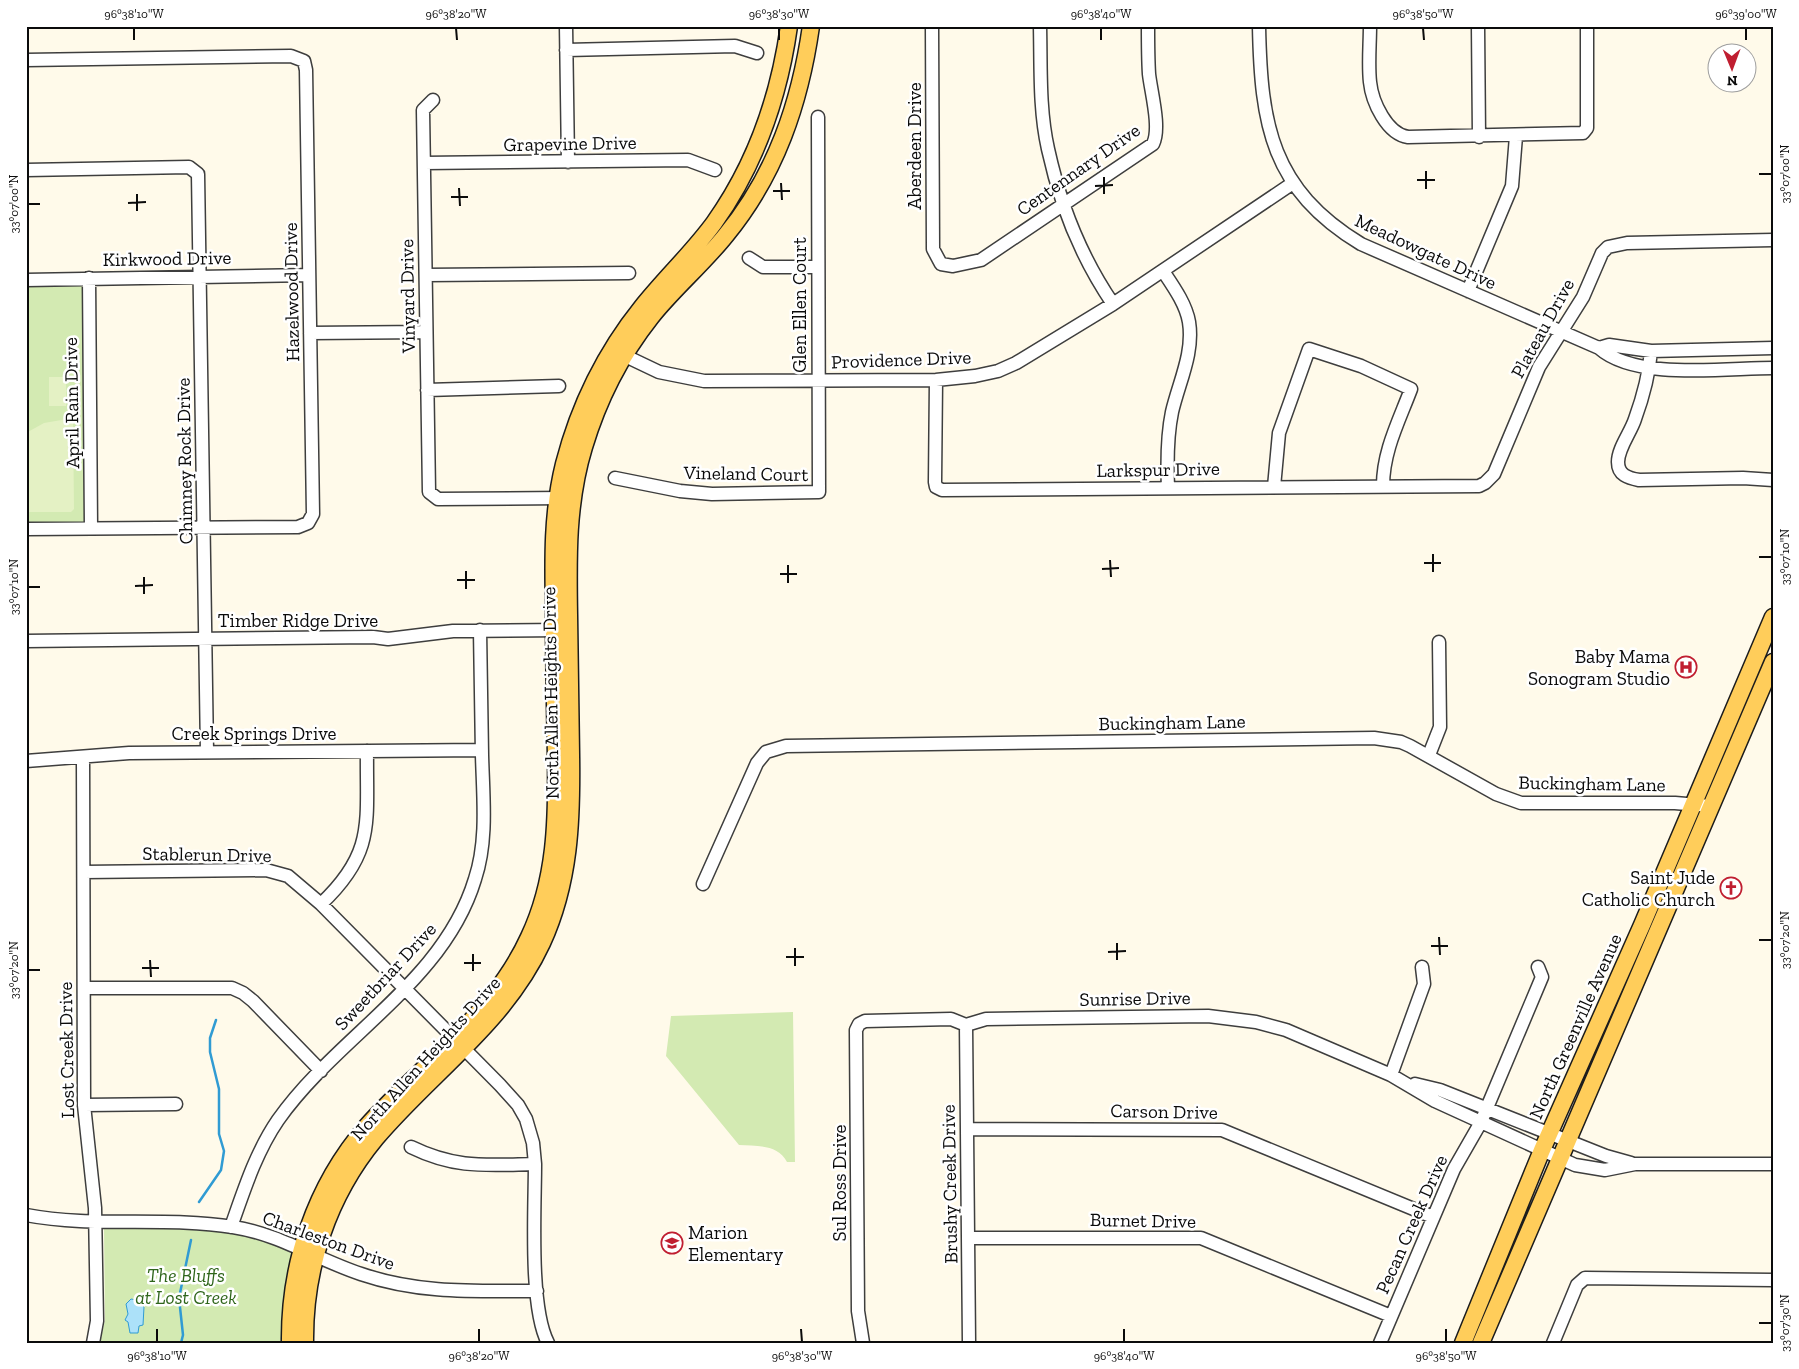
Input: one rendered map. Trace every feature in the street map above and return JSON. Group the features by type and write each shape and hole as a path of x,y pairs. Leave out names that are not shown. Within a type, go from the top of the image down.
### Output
{"main road":[{"name":"North Allen Heights Drive","path":"290,1343 293,1287 344,1183 378,1136 460,1043 482,1009 512,970 529,938 550,876 557,809 561,630 553,546 565,498 618,353 641,307 714,224 735,191 756,151 771,111 783,66 789,26"},
{"name":"North Allen Heights Drive","path":"618,353 727,234 752,199 776,158 792,117 804,71 811,26"},
{"name":"North Greenville Avenue","path":"1463,1343 1542,1150 1773,617"},
{"name":"North Greenville Avenue","path":"1481,1343 1558,1157 1624,1012 1710,806 1773,662"},
{"path":"1606,1006 1624,1012"},
{"name":"North Allen Heights Drive","path":"305,1343 309,1251"}],"street":[{"path":"566,26 568,162"},
{"name":"Aberdeen Drive","path":"932,26 934,249 941,264"},
{"path":"1040,26 1041,89 1047,148 1064,204 1083,254 1113,304"},
{"name":"Centennary Drive","path":"941,264 953,266 980,260 1153,144 1156,138 1156,123 1149,72 1148,26"},
{"name":"Meadowgate Drive","path":"1259,26 1264,110 1275,148 1293,183 1323,218 1355,240 1599,348 1607,355 1650,368 1680,371 1773,368"},
{"path":"1370,26 1370,83 1381,113 1394,131 1408,138 1580,135 1585,132 1587,128 1587,26"},
{"path":"1478,26 1479,137"},
{"path":"566,50 735,46 757,53"},
{"name":"Hazelwood Drive","path":"26,60 291,56 302,60 306,70 313,514 308,523 298,526 204,527"},
{"name":"Vinyard Drive","path":"433,100 423,110 428,488 431,496 438,499 565,498"},
{"name":"Glen Ellen Court","path":"818,117 819,492"},
{"path":"1468,291 1512,186 1516,136"},
{"name":"Grapevine Drive","path":"424,164 688,160 715,170"},
{"name":"Chimney Rock Drive","path":"26,170 189,167 194,169 198,177 207,752"},
{"name":"Providence Drive","path":"618,353 659,372 686,379 724,381 936,380 975,376 998,371 1016,363 1113,304 1293,183"},
{"name":"Plateau Drive","path":"1487,482 1494,474 1539,367 1579,304 1602,253 1608,247 1627,243 1773,240"},
{"path":"749,258 762,267 818,267"},
{"path":"1163,271 1187,314 1190,331 1189,353 1170,430 1168,488"},
{"path":"426,275 628,273"},
{"name":"Kirkwood Drive","path":"26,280 309,275"},
{"name":"April Rain Drive","path":"89,278 92,528"},
{"path":"310,333 426,332"},
{"name":"Meadowgate Drive","path":"1599,348 1609,346 1651,351 1773,348"},
{"path":"1274,487 1279,433 1309,349 1362,366 1411,390 1390,441 1383,470 1383,486"},
{"path":"1651,351 1650,368 1643,398 1619,457 1619,469 1622,474 1627,478 1639,480 1743,478 1773,480"},
{"name":"Larkspur Drive","path":"936,380 935,482 936,487 940,489 1479,486 1487,482"},
{"path":"427,390 559,386"},
{"name":"Vineland Court","path":"615,478 680,492 819,492"},
{"path":"26,529 204,527"},
{"name":"Timber Ridge Drive","path":"26,641 373,637 388,639 480,630 561,630"},
{"name":"Sweetbriar Drive","path":"231,1226 250,1171 279,1119 321,1071 436,956 453,931 467,903 476,878 483,827 480,630"},
{"path":"1429,755 1440,727 1439,642"},
{"name":"Buckingham Lane","path":"703,884 757,763 766,752 786,746 1374,738 1401,742 1429,755 1496,794 1521,803 1675,803 1710,806"},
{"name":"Creek Springs Drive","path":"26,760 128,753 482,750"},
{"path":"321,904 350,873 363,844 366,822 367,751"},
{"name":"Lost Creek Drive","path":"83,756 84,1105 95,1222 97,1320 93,1343"},
{"name":"Stablerun Drive","path":"84,872 266,870 288,876 321,904 404,988"},
{"name":"Pecan Creek Drive","path":"1380,1343 1454,1169 1481,1122 1542,977 1538,966"},
{"path":"1391,1075 1424,984 1422,967"},
{"path":"84,988 232,988 243,993 252,1001 321,1071"},
{"path":"404,988 460,1043 522,1112 533,1143 537,1291 542,1328 548,1343"},
{"name":"Sunrise Drive","path":"966,1026 986,1019 1230,1018 1286,1030 1391,1075 1435,1101 1576,1165 1605,1170 1635,1164 1773,1164"},
{"name":"Sul Ross Drive","path":"863,1343 858,1311 856,1030 859,1024 865,1021 951,1019 966,1026"},
{"name":"Brushy Creek Drive","path":"966,1026 969,1343"},
{"name":"Sunrise Drive","path":"1403,1081 1440,1090 1606,1156 1635,1164"},
{"path":"84,1105 176,1104"},
{"name":"Carson Drive","path":"967,1129 1222,1130 1433,1217"},
{"path":"411,1147 435,1159 457,1164 535,1164"},
{"name":"Charleston Drive","path":"26,1215 55,1220 231,1226 255,1232 309,1251 359,1274 413,1288 443,1291 537,1291"},
{"name":"Burnet Drive","path":"968,1238 1201,1238 1391,1316"},
{"path":"1552,1343 1577,1284 1582,1280 1773,1280"}],"green space":[{"path":"82,283 85,522 26,522 26,284"},
{"path":"49,377 66,377 66,406 49,406"},
{"path":"73,418 74,509 71,512 26,512 26,433 44,423"},
{"path":"793,1012 795,1162 787,1162 783,1156 772,1149 739,1145 666,1056 671,1016"},
{"name":"The Bluffs at Lost Creek","path":"104,1228 185,1228 232,1233 295,1253 284,1343 100,1343 105,1320"}],"water":[{"path":"131,1299 137,1300 144,1307 143,1325 139,1326 138,1333 130,1333 128,1322 125,1320 128,1314 126,1304"}],"waterway":[{"path":"199,1202 221,1170 224,1151 219,1134 219,1089 210,1052 210,1038 216,1020"},
{"path":"181,1343 183,1335 179,1298 191,1240"}],"place":[{"name":"Baby Mama Sonogram Studio","path":"1686,667"},
{"name":"Saint Jude Catholic Church","path":"1731,888"},
{"name":"Marion Elementary","path":"672,1243"}]}
